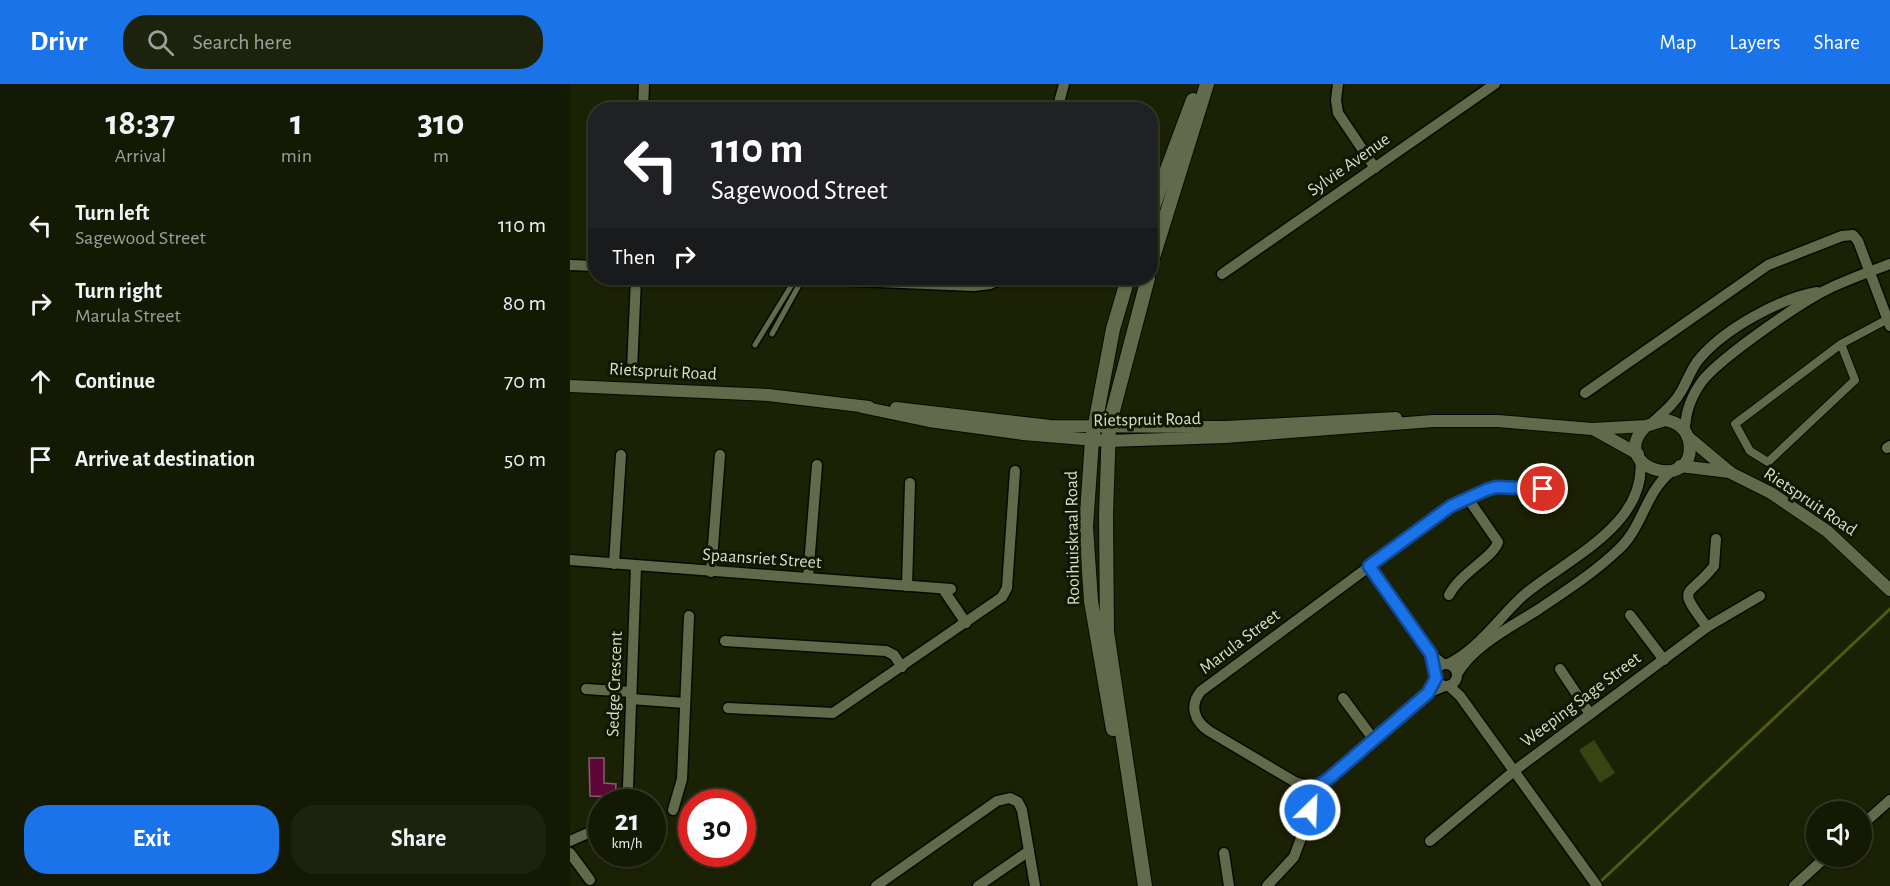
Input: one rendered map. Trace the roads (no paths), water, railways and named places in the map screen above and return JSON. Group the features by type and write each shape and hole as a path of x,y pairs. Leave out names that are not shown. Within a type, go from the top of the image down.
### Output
{"main road":[{"path":"1158,194 1199,84"},
{"path":"1158,241 1207,84"},
{"name":"Rooihuiskraal Road","path":"1126,285 1113,329 1093,433 1086,527 1091,601 1118,755 1130,797"},
{"name":"Rooihuiskraal Road","path":"1145,886 1107,632 1109,426 1146,285"}],"street":[{"path":"644,102 645,84"},
{"path":"1059,102 1064,84"},
{"path":"1338,84 1336,100 1338,113 1375,168"},
{"name":"Sylvie Avenue","path":"1222,274 1495,84"},
{"path":"1585,393 1629,364 1716,299 1768,265 1820,244 1853,235 1870,271 1889,323 1841,344 1735,423 1750,451 1767,462 1855,380 1841,344"},
{"path":"1428,693 1441,670 1469,651 1526,594 1614,525 1632,503 1641,481 1638,438 1674,402 1700,358 1723,339 1782,302 1825,290 1890,264"},
{"path":"570,265 588,266"},
{"path":"632,370 636,285"},
{"path":"950,285 982,285"},
{"path":"1273,884 1296,853 1307,822 1314,788 1327,780 1428,693 1452,682 1473,654 1603,563 1632,534 1652,492 1688,453 1685,415 1695,392 1708,375 1825,290"},
{"path":"1723,339 1734,354"},
{"name":"Rietspruit Road","path":"570,386 768,395 862,407 929,421 1093,433 1108,441 1225,437 1433,421"},
{"name":"Rietspruit Road","path":"1093,433 1109,426 1226,427 1377,418 1498,421 1592,429 1650,424"},
{"path":"1650,424 1671,421 1686,434"},
{"name":"Rietspruit Road","path":"1592,429 1639,456"},
{"name":"Rietspruit Road","path":"1686,434 1731,472 1771,493 1827,531 1890,590"},
{"path":"614,564 621,455"},
{"path":"711,572 720,455"},
{"path":"1639,456 1651,470 1676,468"},
{"path":"808,578 816,465"},
{"name":"Rietspruit Road","path":"1676,468 1731,472"},
{"path":"728,708 830,714 966,623 1006,593 1015,471"},
{"path":"907,585 910,483"},
{"name":"Marula Street","path":"1314,788 1295,782 1209,731 1196,717 1195,702 1201,691 1451,506 1496,487 1543,489"},
{"path":"1449,595 1462,575 1497,546 1497,538 1469,500"},
{"path":"1707,627 1689,603 1687,595 1690,588 1714,566 1716,539"},
{"path":"1589,546 1603,563"},
{"name":"Spaansriet Street","path":"570,560 947,589 966,623"},
{"name":"Sedge Crescent","path":"627,789 636,566"},
{"path":"1369,566 1597,886"},
{"name":"Weeping Sage Street","path":"1430,841 1514,771 1707,627 1760,597"},
{"path":"1630,615 1664,660"},
{"path":"673,810 682,779 689,616"},
{"path":"725,641 886,651 894,655 902,667"},
{"path":"1441,670 1454,668 1452,682"},
{"path":"1560,669 1590,714"},
{"path":"586,689 685,703"},
{"path":"1343,698 1374,740"},
{"path":"876,886 997,801 1006,798 1015,800 1022,810 1035,886"},
{"path":"1872,816 1890,800"},
{"path":"570,840 588,833"},
{"path":"978,886 1029,850"},
{"path":"570,853 590,880"},
{"path":"1224,853 1229,886"},
{"path":"1794,886 1815,867"}],"lane":[{"path":"755,345 792,285"},
{"path":"772,334 799,285"}],"waterway":[{"path":"1599,883 1890,609"}]}
